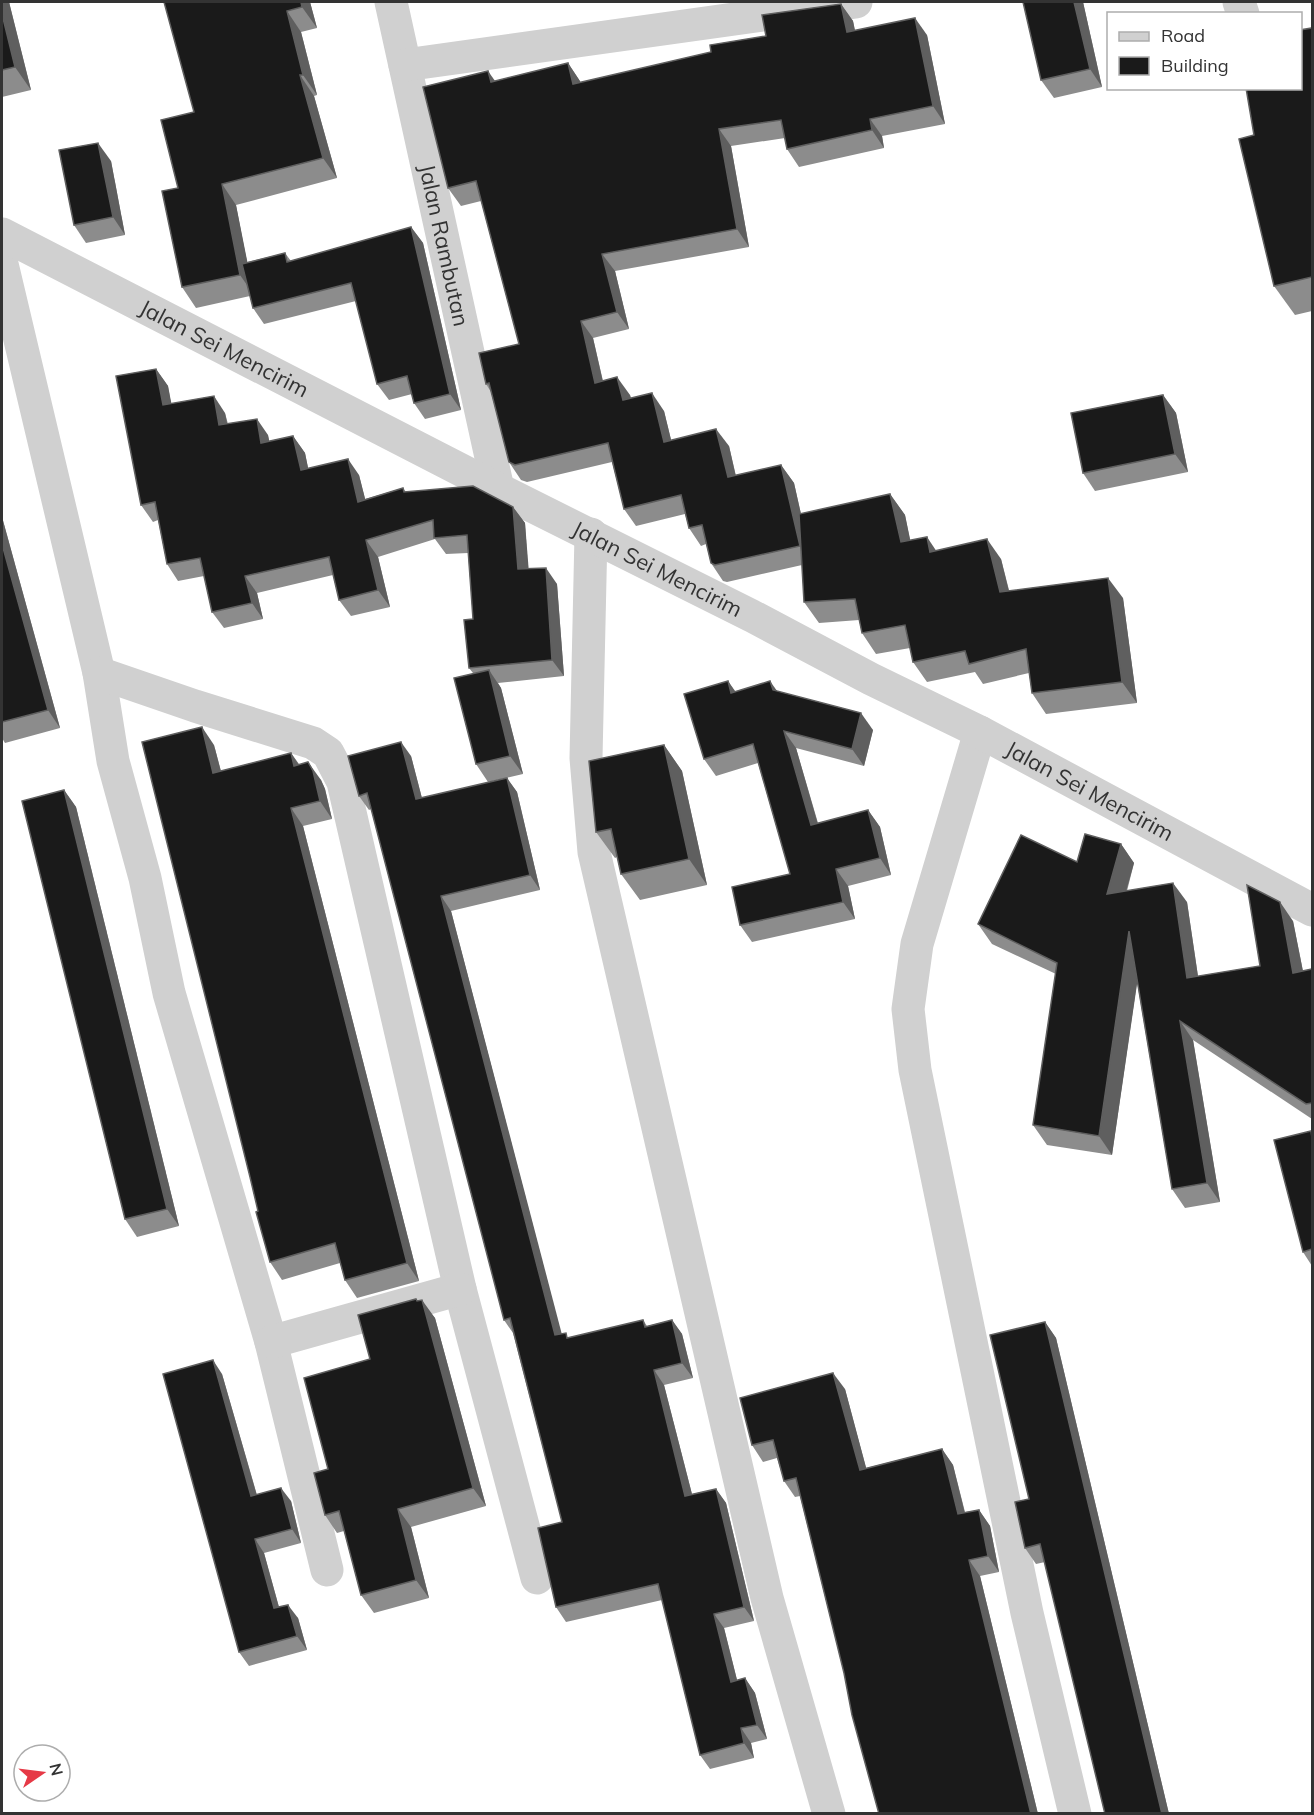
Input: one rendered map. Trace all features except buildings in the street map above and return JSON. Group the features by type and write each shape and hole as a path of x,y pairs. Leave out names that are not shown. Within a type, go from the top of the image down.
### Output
{"street":[{"name":"Jalan Rambutan","path":"391,2 498,489"},
{"path":"405,65 856,2"},
{"name":"Jalan Sei Mencirim","path":"2,234 498,489 752,616 871,679 980,732 1312,910"},
{"path":"2,264 99,672 113,761 145,878 169,993 271,1342 327,1570"},
{"path":"591,534 586,758 594,852 767,1598 829,1814"},
{"path":"99,672 195,706 313,743 328,753 343,782 460,1290 537,1578"},
{"path":"980,732 917,944 908,1009 915,1070 929,1139 1028,1613 1075,1814"},
{"path":"271,1342 460,1290"}]}
